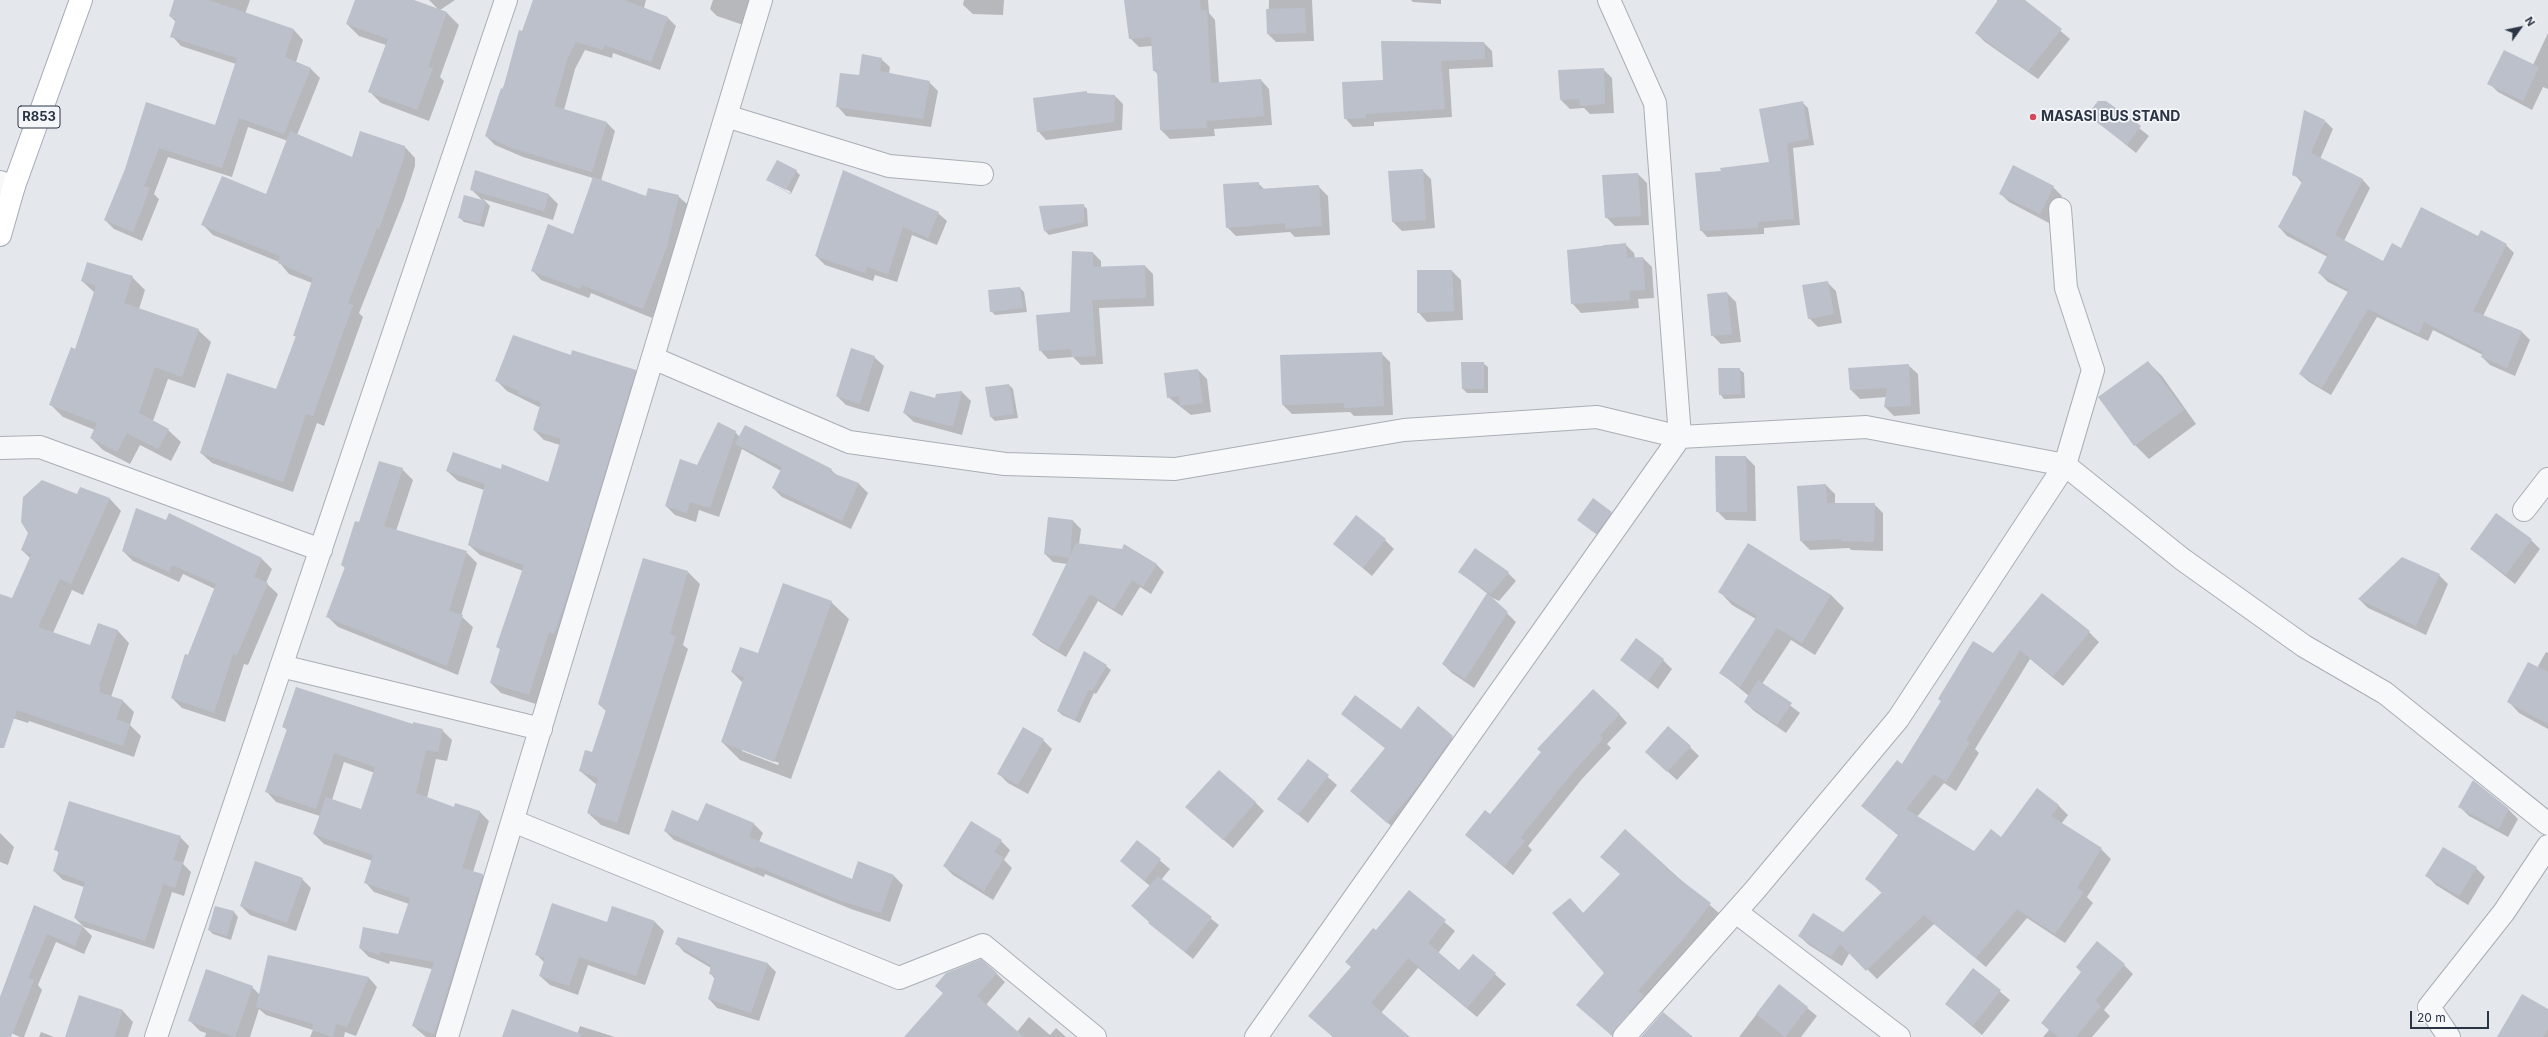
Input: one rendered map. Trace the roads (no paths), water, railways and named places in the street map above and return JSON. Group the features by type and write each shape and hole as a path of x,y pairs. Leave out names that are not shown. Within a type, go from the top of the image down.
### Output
{"main road":[{"name":"R853","path":"0,235 7,184 81,0"}],"street":[{"path":"156,1037 506,0"},
{"path":"447,1037 514,821 761,0"},
{"path":"1256,1037 1680,437 1655,103 1609,0"},
{"path":"726,116 889,166 982,174"},
{"path":"1624,1037 1736,912 1898,719 2065,465 2093,370 2066,288 2060,209"},
{"path":"653,358 849,442 1005,464 1175,468 1404,430 1597,417 1680,437 1866,427 2065,465 2182,559 2284,632 2385,693 2548,824"},
{"path":"0,448 40,447 321,550"},
{"path":"2524,510 2548,479"},
{"path":"282,666 541,729"},
{"path":"514,821 899,978 983,945 1095,1037"},
{"path":"2449,1037 2429,1006 2504,912 2548,846"},
{"path":"1736,912 1899,1037"}],"place":[{"name":"MASASI BUS STAND","path":"2033,117"}]}
